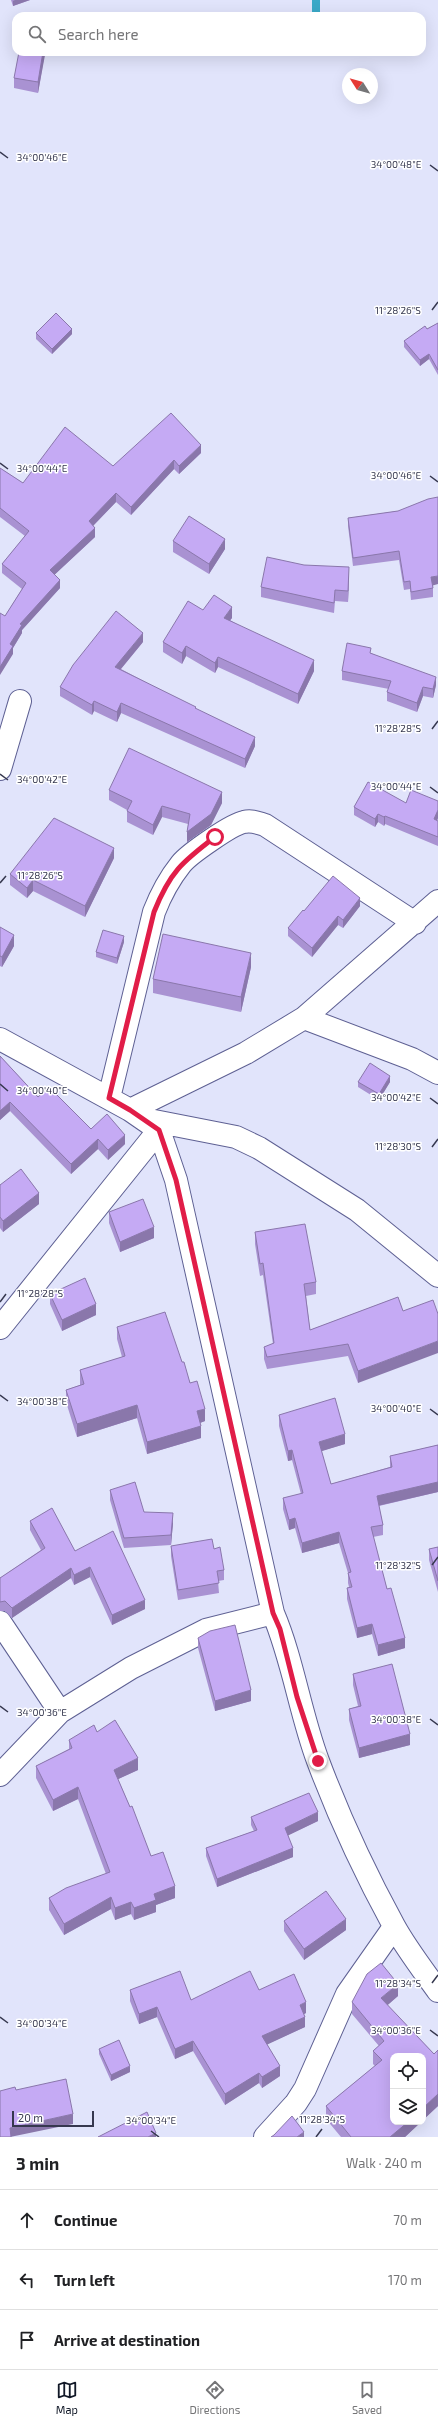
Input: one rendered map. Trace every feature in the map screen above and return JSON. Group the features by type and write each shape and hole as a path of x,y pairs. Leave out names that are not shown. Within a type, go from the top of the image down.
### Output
{"street":[{"path":"0,769 20,701"},
{"path":"109,1098 154,912 164,888 182,862 215,837 243,822 253,821 265,825 415,923"},
{"path":"0,1328 144,1120 246,1053 304,1018 415,923 438,901"},
{"path":"304,1018 412,1059 438,1073"},
{"path":"0,1039 109,1098 144,1120 236,1137 259,1148 357,1210 438,1276"},
{"path":"144,1120 176,1180 273,1613 280,1629 297,1697 318,1761 351,1841 394,1927 438,1991"},
{"path":"0,1775 60,1712 131,1668 206,1630 273,1613"},
{"path":"0,1622 60,1712"},
{"path":"265,2137 296,2103 347,1994 394,1927"}],"building":[{"path":"18,56 42,56 38,82 14,78"},
{"path":"56,313 72,329 52,349 36,333"},
{"path":"438,323 438,370 429,354 420,360 404,341 425,326 427,329"},
{"path":"171,413 201,445 179,466 174,460 131,507 116,493 89,521 95,528 50,570 60,580 20,624 22,625 10,644 13,646 0,667 0,613 5,616 26,583 2,564 29,531 0,508 0,468 23,483 65,427 113,466"},
{"path":"438,497 438,576 431,577 433,588 411,592 410,581 404,582 399,551 353,558 348,518 398,511 428,499"},
{"path":"189,516 225,539 209,564 173,541"},
{"path":"267,557 304,565 349,567 348,591 335,590 334,603 261,587"},
{"path":"214,595 232,607 224,618 314,660 298,694 218,657 215,663 186,646 182,653 163,642 188,601 203,610"},
{"path":"116,611 143,633 115,667 255,737 245,759 121,703 117,712 94,701 92,705 60,687 73,665"},
{"path":"347,643 371,648 370,653 436,677 433,689 423,687 417,703 387,692 391,681 342,671"},
{"path":"129,748 222,792 211,814 187,832 190,814 162,806 153,825 127,811 132,801 109,790"},
{"path":"368,782 406,803 411,790 438,801 438,810 434,819 438,821 438,837 378,814 375,819 354,807"},
{"path":"54,818 114,848 85,906 33,880 27,888 10,874"},
{"path":"333,876 360,898 343,920 338,916 312,948 288,928"},
{"path":"0,927 14,935 2,957 0,956"},
{"path":"103,930 124,936 117,958 96,952"},
{"path":"163,934 251,953 241,997 153,979"},
{"path":"0,1056 38,1097 49,1087 91,1129 107,1114 125,1135 108,1150 98,1139 71,1164 10,1102 0,1111"},
{"path":"370,1063 390,1076 379,1094 358,1082"},
{"path":"21,1169 39,1193 3,1221 0,1217 0,1185"},
{"path":"143,1199 154,1227 120,1242 109,1212"},
{"path":"305,1224 316,1282 304,1284 310,1330 398,1297 403,1311 433,1300 438,1314 438,1341 358,1371 348,1344 267,1357 264,1347 274,1343 263,1263 260,1264 255,1232"},
{"path":"85,1278 96,1304 62,1320 50,1294"},
{"path":"165,1312 182,1362 184,1362 190,1383 197,1381 205,1409 197,1411 201,1426 147,1442 137,1405 77,1424 66,1390 84,1384 80,1370 125,1356 117,1327"},
{"path":"335,1398 345,1434 319,1442 331,1484 392,1467 390,1456 438,1445 438,1482 377,1496 383,1525 371,1527 387,1589 391,1588 405,1638 378,1645 372,1624 357,1628 347,1588 352,1587 348,1573 351,1572 339,1532 302,1543 295,1518 289,1520 283,1498 303,1493 292,1450 288,1451 279,1415"},
{"path":"135,1482 144,1512 173,1513 171,1535 124,1538 110,1490"},
{"path":"52,1508 75,1551 113,1531 145,1600 112,1615 90,1567 74,1575 71,1568 12,1608 5,1601 0,1602 0,1578 45,1548 30,1521"},
{"path":"212,1539 214,1549 220,1547 224,1570 217,1571 219,1583 178,1590 171,1546"},
{"path":"438,1547 438,1581 429,1549"},
{"path":"235,1625 251,1690 215,1701 198,1638 210,1631"},
{"path":"392,1664 410,1734 359,1748 349,1709 361,1706 353,1674"},
{"path":"115,1720 138,1758 114,1770 130,1807 132,1806 151,1856 163,1852 175,1886 154,1894 156,1900 134,1908 131,1902 115,1908 111,1897 64,1924 49,1898 66,1888 110,1872 78,1787 53,1800 36,1766 72,1748 69,1740 94,1725 97,1732"},
{"path":"309,1793 318,1812 285,1828 293,1848 217,1879 206,1848 257,1830 251,1817"},
{"path":"326,1891 346,1919 304,1949 284,1921"},
{"path":"381,1963 398,1984 381,1998 434,2054 438,2050 438,2094 426,2105 426,2053 390,2053 390,2125 404,2125 390,2137 351,2137 326,2106 382,2060 373,2051 384,2041 352,2002 367,1974"},
{"path":"180,1971 191,2000 250,1971 259,1990 294,1974 306,2002 300,2005 305,2017 262,2036 280,2066 262,2077 259,2073 225,2094 193,2041 175,2049 157,2007 139,2014 130,1990"},
{"path":"119,2040 130,2066 111,2075 99,2049"},
{"path":"66,2079 73,2114 10,2128 11,2137 0,2137 0,2091 15,2087 16,2090"},
{"path":"147,2112 156,2133 148,2137 98,2137"},
{"path":"292,2116 304,2132 297,2137 271,2137 274,2135"}],"waterway":[{"path":"316,0 316,12"}],"route":[{"path":"215,837 182,862 164,888 154,912 109,1098 130,1110 159,1130 176,1180 273,1613 280,1629 297,1697 318,1761"}]}
